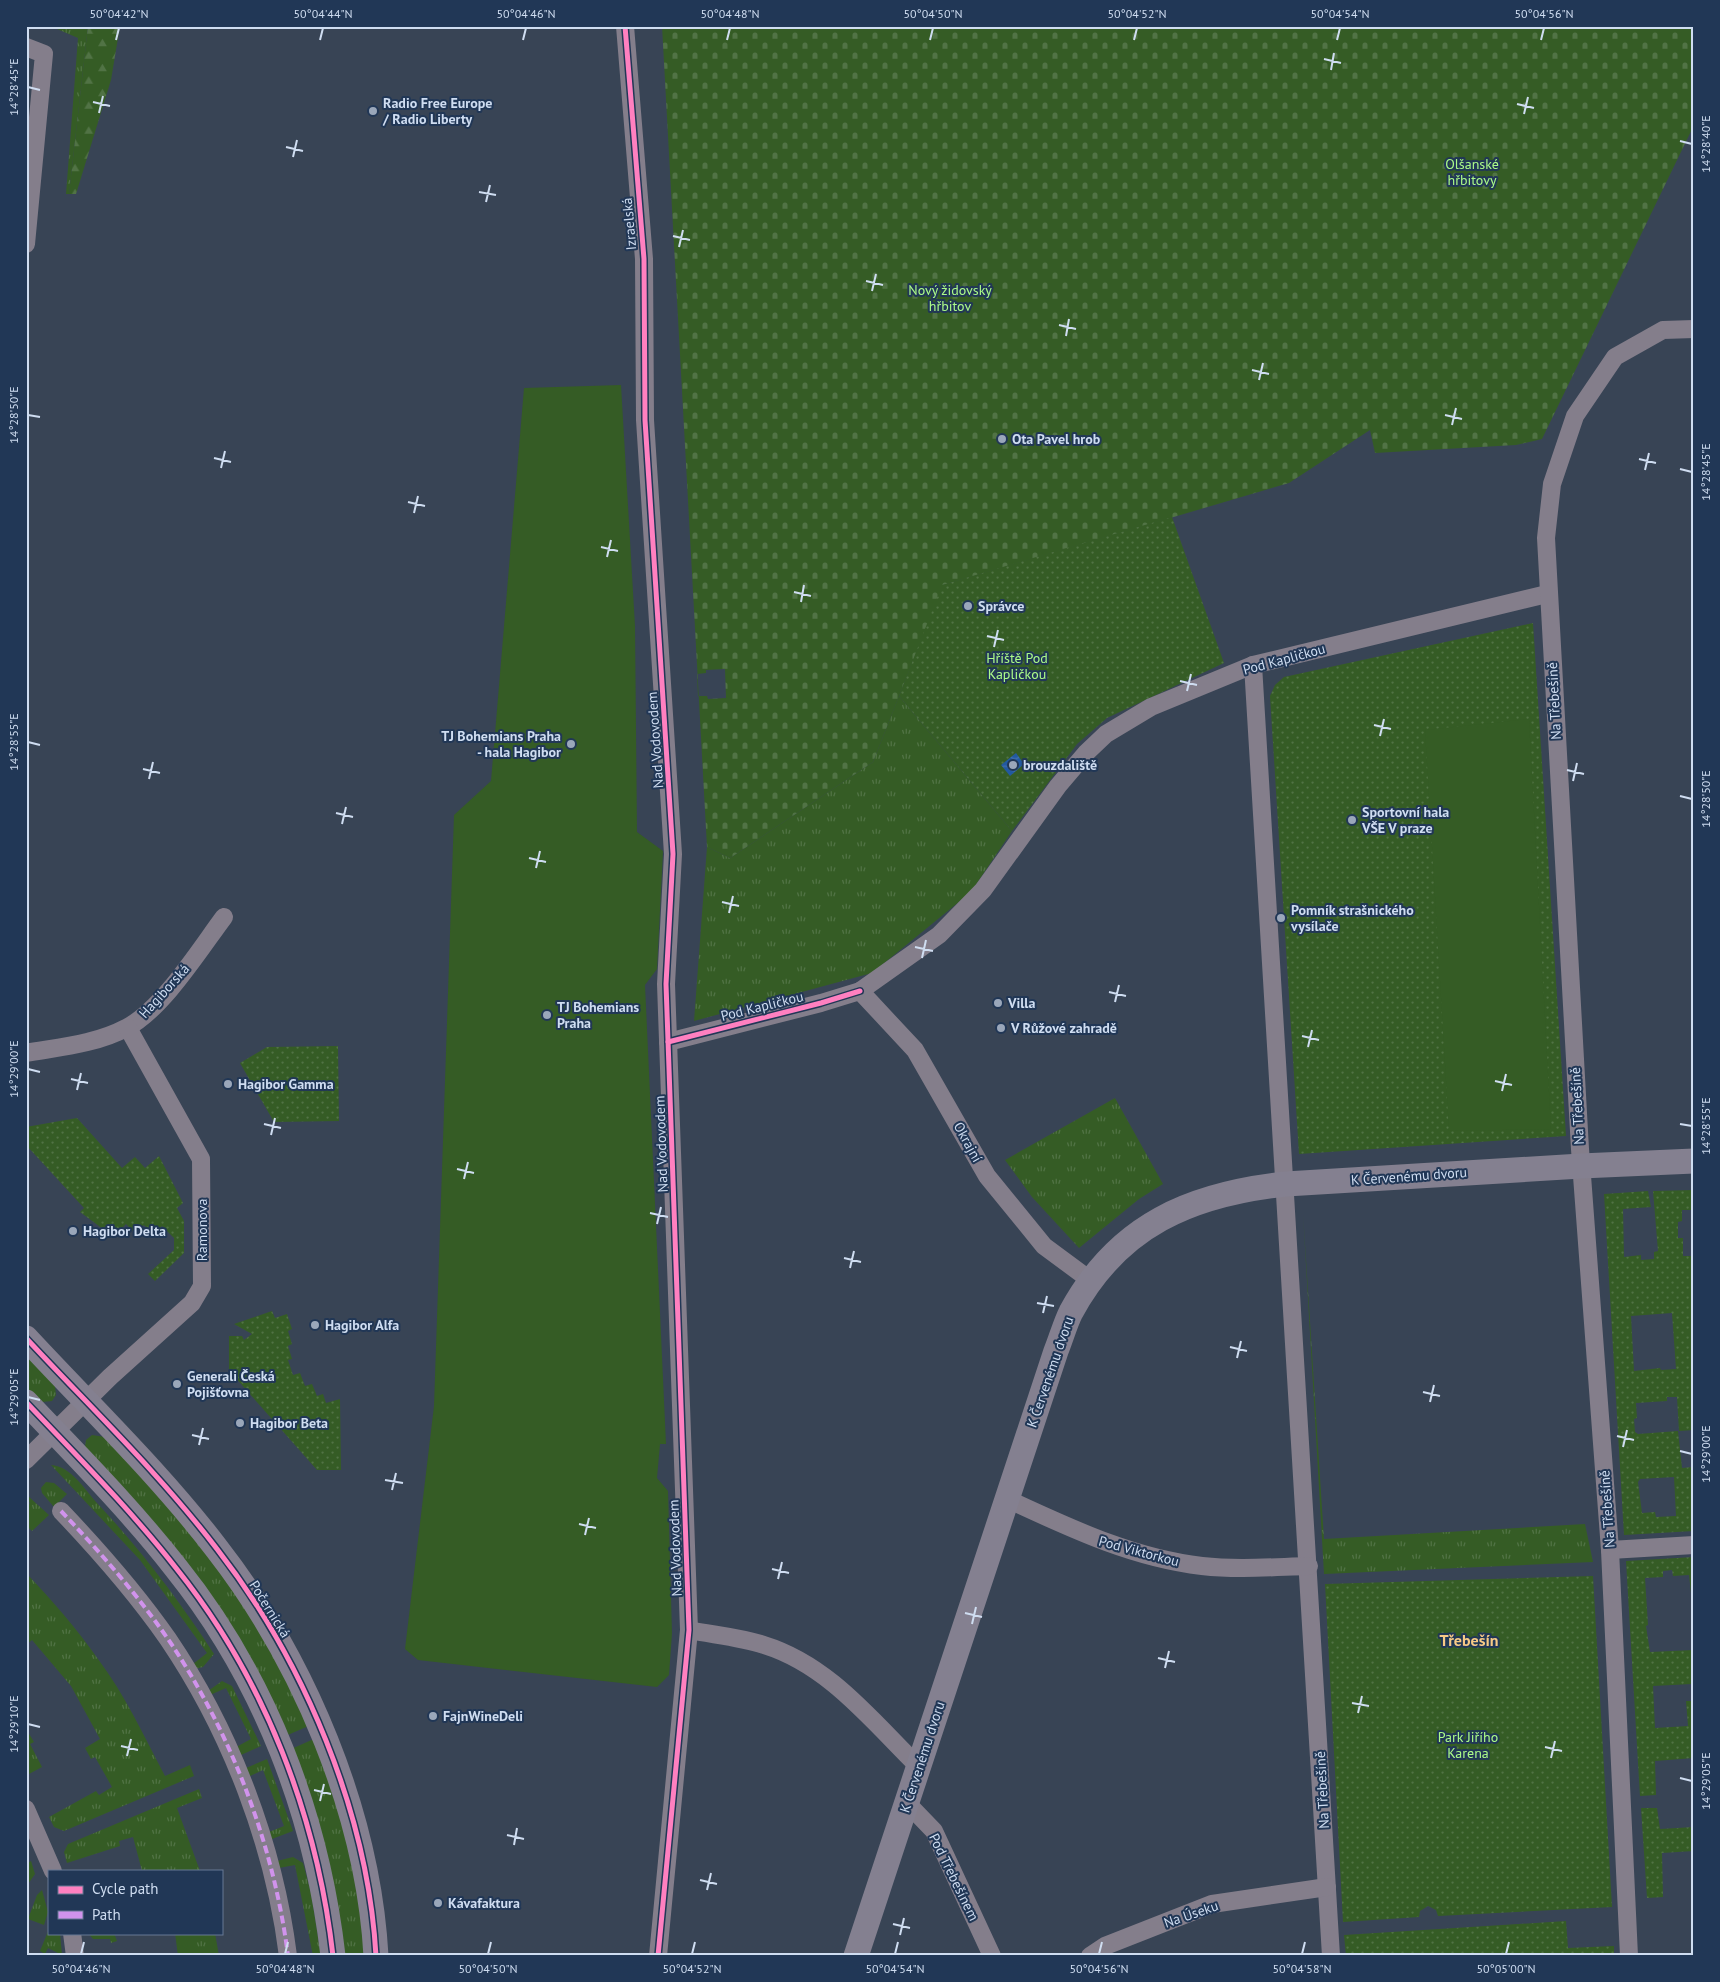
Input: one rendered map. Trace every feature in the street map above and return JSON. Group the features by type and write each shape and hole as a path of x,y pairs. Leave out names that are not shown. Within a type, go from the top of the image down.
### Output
{"street":[{"name":"Izraelská","path":"625,26 644,259 645,420"},
{"path":"26,47 44,54 26,244"},
{"name":"Na Třebešíně","path":"1629,1956 1610,1550 1581,1166 1547,594 1546,538 1552,484 1575,416 1615,357 1663,330 1694,329"},
{"name":"Nad Vodovodem","path":"645,420 673,854 666,984 689,1630 658,1956"},
{"name":"Pod Kapličkou","path":"668,1042 820,1003 860,990 939,935 984,890 1058,786 1106,734 1151,707 1253,665 1547,594"},
{"name":"Na Třebešíně","path":"1253,665 1286,1184 1331,1956"},
{"name":"Hagiborská","path":"26,1053 91,1041 128,1028 150,1010 170,988 224,917"},
{"name":"Okrajní","path":"860,990 915,1050 987,1176 1044,1246 1090,1280"},
{"name":"Ramonova","path":"26,1460 86,1403 110,1377 196,1299 202,1286 202,1159 128,1028"},
{"name":"K Červenému dvoru","path":"856,1956 1056,1351 1070,1314 1090,1280 1124,1244 1154,1222 1182,1207 1211,1196 1240,1189 1286,1184 1581,1166 1694,1162"},
{"name":"Počernická","path":"26,1338 172,1495 217,1548 252,1599 287,1658 326,1740 358,1840 371,1913 376,1956"},
{"path":"26,1402 142,1527 177,1569 226,1639 244,1671 289,1770 313,1840 324,1891 333,1956"},
{"name":"Pod Viktorkou","path":"1007,1499 1095,1539 1151,1557 1201,1566 1229,1568 1309,1566"},
{"path":"62,1511 131,1589 168,1640 216,1723 251,1806 267,1854 279,1902 288,1956"},
{"path":"1610,1550 1694,1545"},
{"path":"689,1630 764,1645 780,1651 816,1671 856,1702 919,1767"},
{"name":"Pod Třebešínem","path":"907,1803 934,1831 992,1956"},
{"path":"26,1809 53,1870"},
{"name":"Na Úseku","path":"1090,1956 1105,1946 1212,1904 1327,1887"},
{"path":"72,1934 75,1956"}],"green space":[{"path":"50,26 88,26 69,194 66,194 78,38"},
{"path":"88,26 120,26 111,80 76,194 69,194"},
{"name":"Nový židovský hřbitov","path":"662,26 1694,26 1694,125 1542,439 1516,445 1375,453 1370,430 1289,483 943,585 873,762 730,858 707,847 699,696 707,696 708,699 726,698 725,669 706,670 706,673 698,674"},
{"name":"TJ Bohemians Praha","path":"621,385 635,626 637,832 663,851 657,969 645,985 666,1444 660,1444 657,1478 668,1491 672,1633 669,1675 657,1687 418,1660 405,1649 434,1406 454,815 491,781 524,388"},
{"name":"Hříště Pod Kapličkou","path":"1172,517 1224,663 1107,718 1077,744 1012,831 899,696 942,585"},
{"path":"1533,623 1566,1136 1299,1154 1270,696 1275,685 1284,677"},
{"path":"899,696 1012,831 971,892 872,973 694,1021 707,847 730,858 873,762"},
{"path":"1529,719 1551,1129 1449,1131 1425,730"},
{"path":"338,1046 339,1121 274,1122 240,1063 267,1047"},
{"path":"1115,1098 1163,1184 1139,1199 1079,1248 1032,1197 1005,1160"},
{"path":"77,1118 122,1168 135,1157 145,1168 159,1156 183,1203 177,1208 184,1221 184,1253 155,1281 148,1274 174,1250 174,1238 162,1226 153,1234 144,1225 135,1233 126,1224 117,1233 109,1224 103,1229 80,1212 84,1208 26,1145 26,1127"},
{"path":"1694,1190 1694,1210 1682,1210 1682,1221 1678,1222 1678,1238 1683,1238 1683,1256 1694,1256 1694,1430 1679,1431 1677,1397 1667,1397 1667,1401 1636,1403 1637,1418 1634,1419 1635,1432 1638,1434 1678,1431 1682,1468 1693,1467 1694,1461 1694,1531 1624,1535 1604,1194 1648,1191 1651,1207 1623,1209 1624,1257 1641,1255 1641,1260 1654,1259 1654,1252 1658,1251 1653,1191","holes":["1672,1313 1676,1369 1661,1370 1660,1368 1634,1371 1631,1316","1674,1477 1676,1516 1656,1517 1655,1512 1642,1513 1638,1482 1640,1479"]},
{"path":"1303,1213 1324,1539 1585,1524 1593,1562 1324,1574"},
{"path":"272,1311 275,1318 287,1314 292,1329 288,1331 292,1344 288,1346 292,1359 288,1360 293,1375 300,1373 305,1386 312,1384 317,1396 323,1394 326,1403 340,1399 341,1470 317,1470 234,1376 229,1376 229,1336 242,1336 244,1340 252,1334 234,1324"},
{"path":"26,1347 55,1386 56,1395 52,1401 42,1402 26,1392"},
{"path":"92,1435 105,1437 122,1451 236,1587 311,1725 283,1737 85,1447 86,1440"},
{"path":"51,1465 65,1470 77,1480 129,1539 173,1595 214,1654 203,1667 195,1669 193,1664 207,1653 140,1560"},
{"path":"46,1482 54,1483 67,1494 54,1507 42,1493 41,1488"},
{"path":"28,1496 49,1515 32,1531 26,1525 26,1508 30,1503 26,1499"},
{"path":"1694,1557 1694,1620 1689,1575 1673,1576 1672,1570 1663,1571 1663,1577 1645,1578 1648,1625 1646,1626 1650,1652 1694,1650 1694,1758 1655,1761 1656,1795 1640,1796 1626,1561","holes":["1692,1684 1692,1701 1686,1701 1688,1726 1655,1728 1653,1686"]},
{"path":"26,1573 72,1625 108,1673 134,1716 165,1776 190,1765 194,1776 64,1831 54,1827 49,1817 96,1791 99,1795 112,1787 95,1757 91,1759 85,1748 100,1739 71,1686 32,1640 26,1645"},
{"name":"Park Jiřího Karena","path":"1593,1576 1612,1907 1438,1916 1436,1910 1428,1906 1420,1911 1419,1917 1343,1922 1325,1584"},
{"path":"222,1681 232,1686 261,1746 241,1755 239,1755 238,1746 251,1739 226,1688 210,1695 208,1691"},
{"path":"26,1729 34,1742 30,1744 42,1767 29,1774 26,1772"},
{"path":"316,1738 345,1820 367,1956 344,1956 289,1750"},
{"path":"267,1759 293,1831 272,1839 269,1832 284,1826 263,1770 250,1776 246,1768"},
{"path":"199,1789 202,1798 177,1808 200,1870 142,1870 133,1837 119,1841 120,1846 67,1863 64,1852 68,1844"},
{"path":"1641,1808 1657,1808 1660,1829 1694,1827 1694,1851 1662,1853 1663,1897 1647,1898"},
{"path":"293,1857 303,1863 311,1893 321,1956 313,1956 295,1865 279,1868 277,1861"},
{"path":"31,1861 35,1874 26,1887 26,1864"},
{"path":"42,1890 48,1912 44,1925 28,1919 37,1895"},
{"path":"1566,1921 1568,1948 1614,1946 1614,1956 1346,1956 1344,1935"},
{"path":"48,1931 48,1934 60,1934 62,1955 48,1948 45,1954 40,1951"},
{"path":"89,1934 114,1934 117,1941 111,1943 110,1939 93,1939"},
{"path":"175,1934 215,1934 219,1956 178,1956"}],"water":[{"name":"brouzdaliště","path":"1016,753 1024,764 1010,776 1001,765"}],"marked path":[{"path":"61,1511 117,1573 156,1622 191,1675 211,1712 230,1751 260,1831 272,1873 288,1956"}],"cycle path":[{"path":"625,26 644,259 645,420 673,854 666,984 689,1630 658,1956"},
{"path":"668,1042 821,1003 860,991"},
{"path":"26,1338 124,1441 195,1521 248,1593 277,1640 303,1689 326,1741 345,1794 360,1848 370,1902 376,1956"},
{"path":"26,1402 103,1483 158,1546 208,1611 236,1656 261,1703 282,1751 300,1801 314,1852 333,1956"}],"place":[{"name":"Radio Free Europe / Radio Liberty","path":"373,111"},
{"name":"Ota Pavel hrob","path":"1002,439"},
{"name":"Správce","path":"968,606"},
{"name":"TJ Bohemians Praha - hala Hagibor","path":"571,744"},
{"name":"brouzdaliště","path":"1013,765"},
{"name":"Sportovní hala VŠE V praze","path":"1352,820"},
{"name":"Pomník strašnického vysílače","path":"1281,918"},
{"name":"Villa","path":"998,1003"},
{"name":"TJ Bohemians Praha","path":"547,1015"},
{"name":"V Růžové zahradě","path":"1001,1028"},
{"name":"Hagibor Gamma","path":"228,1084"},
{"name":"Hagibor Delta","path":"73,1231"},
{"name":"Hagibor Alfa","path":"315,1325"},
{"name":"Generali Česká Pojišťovna","path":"177,1384"},
{"name":"Hagibor Beta","path":"240,1423"},
{"name":"FajnWineDeli","path":"433,1716"},
{"name":"Kávafaktura","path":"438,1903"}],"district":[{"name":"Třebešín","path":"1469,1640"}],"park label":[{"name":"Olšanské hřbitovy","path":"1472,172"}]}
